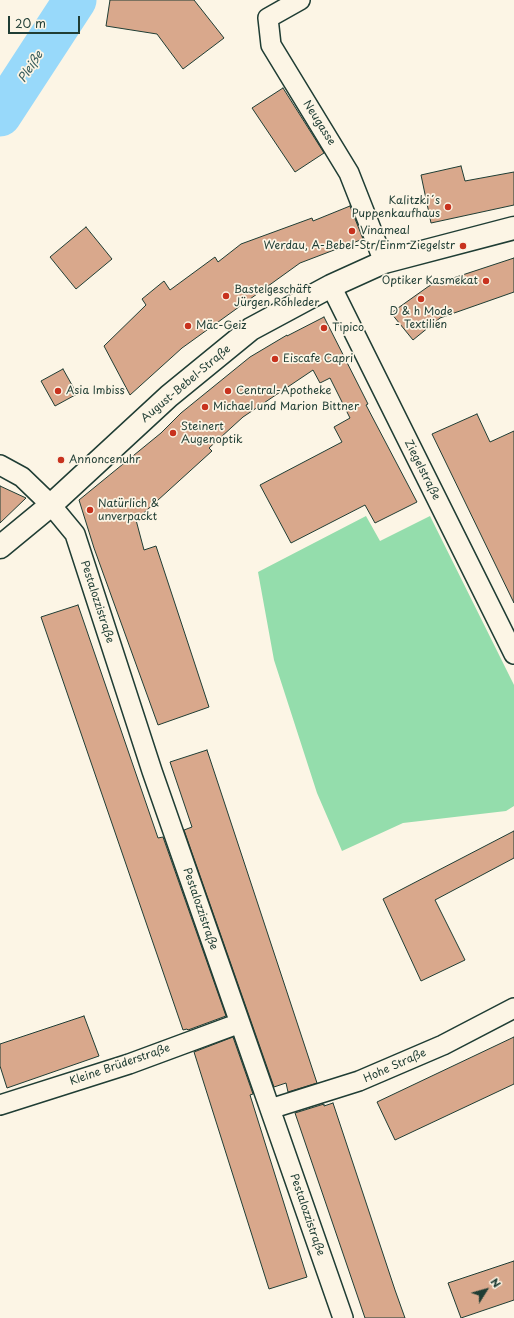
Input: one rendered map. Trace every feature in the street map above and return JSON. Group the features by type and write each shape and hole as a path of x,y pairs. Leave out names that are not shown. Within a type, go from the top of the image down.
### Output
{"street":[{"name":"Neugasse","path":"300,0 268,18 271,45 349,173 384,262"},
{"name":"August-Bebel-Straße","path":"0,547 51,504 169,396 251,330 331,286 384,262 514,228"},
{"name":"Ziegelstraße","path":"331,286 514,654"},
{"name":"Pestalozzistraße","path":"0,465 22,478 51,504 75,534 155,778 343,1318"},
{"name":"Hohe Straße","path":"270,1109 360,1081 443,1045 514,1008"},
{"name":"Kleine Brüderstraße","path":"0,1105 129,1064 240,1024"}],"green space":[{"path":"366,516 380,541 430,516 514,685 514,806 506,811 403,823 342,851 317,793 274,660 258,572"}],"building":[{"path":"110,0 194,0 224,38 183,69 157,34 106,26"},
{"path":"283,88 324,153 295,172 252,108"},
{"path":"461,166 465,181 514,172 514,205 431,223 421,175"},
{"path":"350,206 363,239 300,263 182,348 130,395 104,346 146,305 142,299 164,281 170,290 215,257 218,262 241,244 312,218 313,221"},
{"path":"86,227 112,259 76,289 50,257"},
{"path":"514,258 514,292 440,318 413,340 391,313 429,286"},
{"path":"324,317 368,404 366,405 417,502 375,523 365,505 291,543 260,485 342,442 334,427 350,418 330,378 320,383 313,370 243,417 209,448 212,451 136,520 144,550 156,546 209,707 158,725 94,548 79,500 161,433 181,413 250,357 287,335"},
{"path":"63,369 77,394 55,406 41,381"},
{"path":"477,414 490,442 514,431 514,603 432,434"},
{"path":"0,486 26,498 0,523"},
{"path":"78,605 158,838 163,837 226,1016 188,1030 183,1030 41,617"},
{"path":"207,750 317,1083 288,1092 286,1083 274,1087 184,830 192,827 170,762"},
{"path":"514,831 514,858 435,900 465,960 421,981 383,899"},
{"path":"84,1016 99,1056 7,1088 0,1066 0,1044"},
{"path":"233,1037 253,1094 250,1095 307,1277 269,1289 194,1052"},
{"path":"514,1037 514,1084 395,1140 377,1102"},
{"path":"333,1103 405,1318 365,1318 295,1113 324,1104 324,1106"},
{"path":"514,1261 514,1300 461,1318 448,1283"}],"waterway":[{"name":"Pleiße","path":"0,115 75,0"}],"place":[{"name":"Kalitzki´s Puppenkaufhaus","path":"448,207"},
{"name":"Vinameal","path":"352,231"},
{"name":"Werdau, A-Bebel-Str/Einm Ziegelstr","path":"463,246"},
{"name":"Optiker Kasmekat","path":"486,281"},
{"name":"Bastelgeschäft Jürgen Rohleder","path":"226,296"},
{"name":"D & h Mode - Textilien","path":"421,299"},
{"name":"Mäc-Geiz","path":"188,326"},
{"name":"Tipico","path":"324,328"},
{"name":"Eiscafe Capri","path":"275,359"},
{"name":"Asia Imbiss","path":"58,391"},
{"name":"Central-Apotheke","path":"228,391"},
{"name":"Michael und Marion Bittner","path":"205,407"},
{"name":"Steinert Augenoptik","path":"173,433"},
{"name":"Annoncenuhr","path":"61,460"},
{"name":"Natürlich & unverpackt","path":"90,510"}]}
